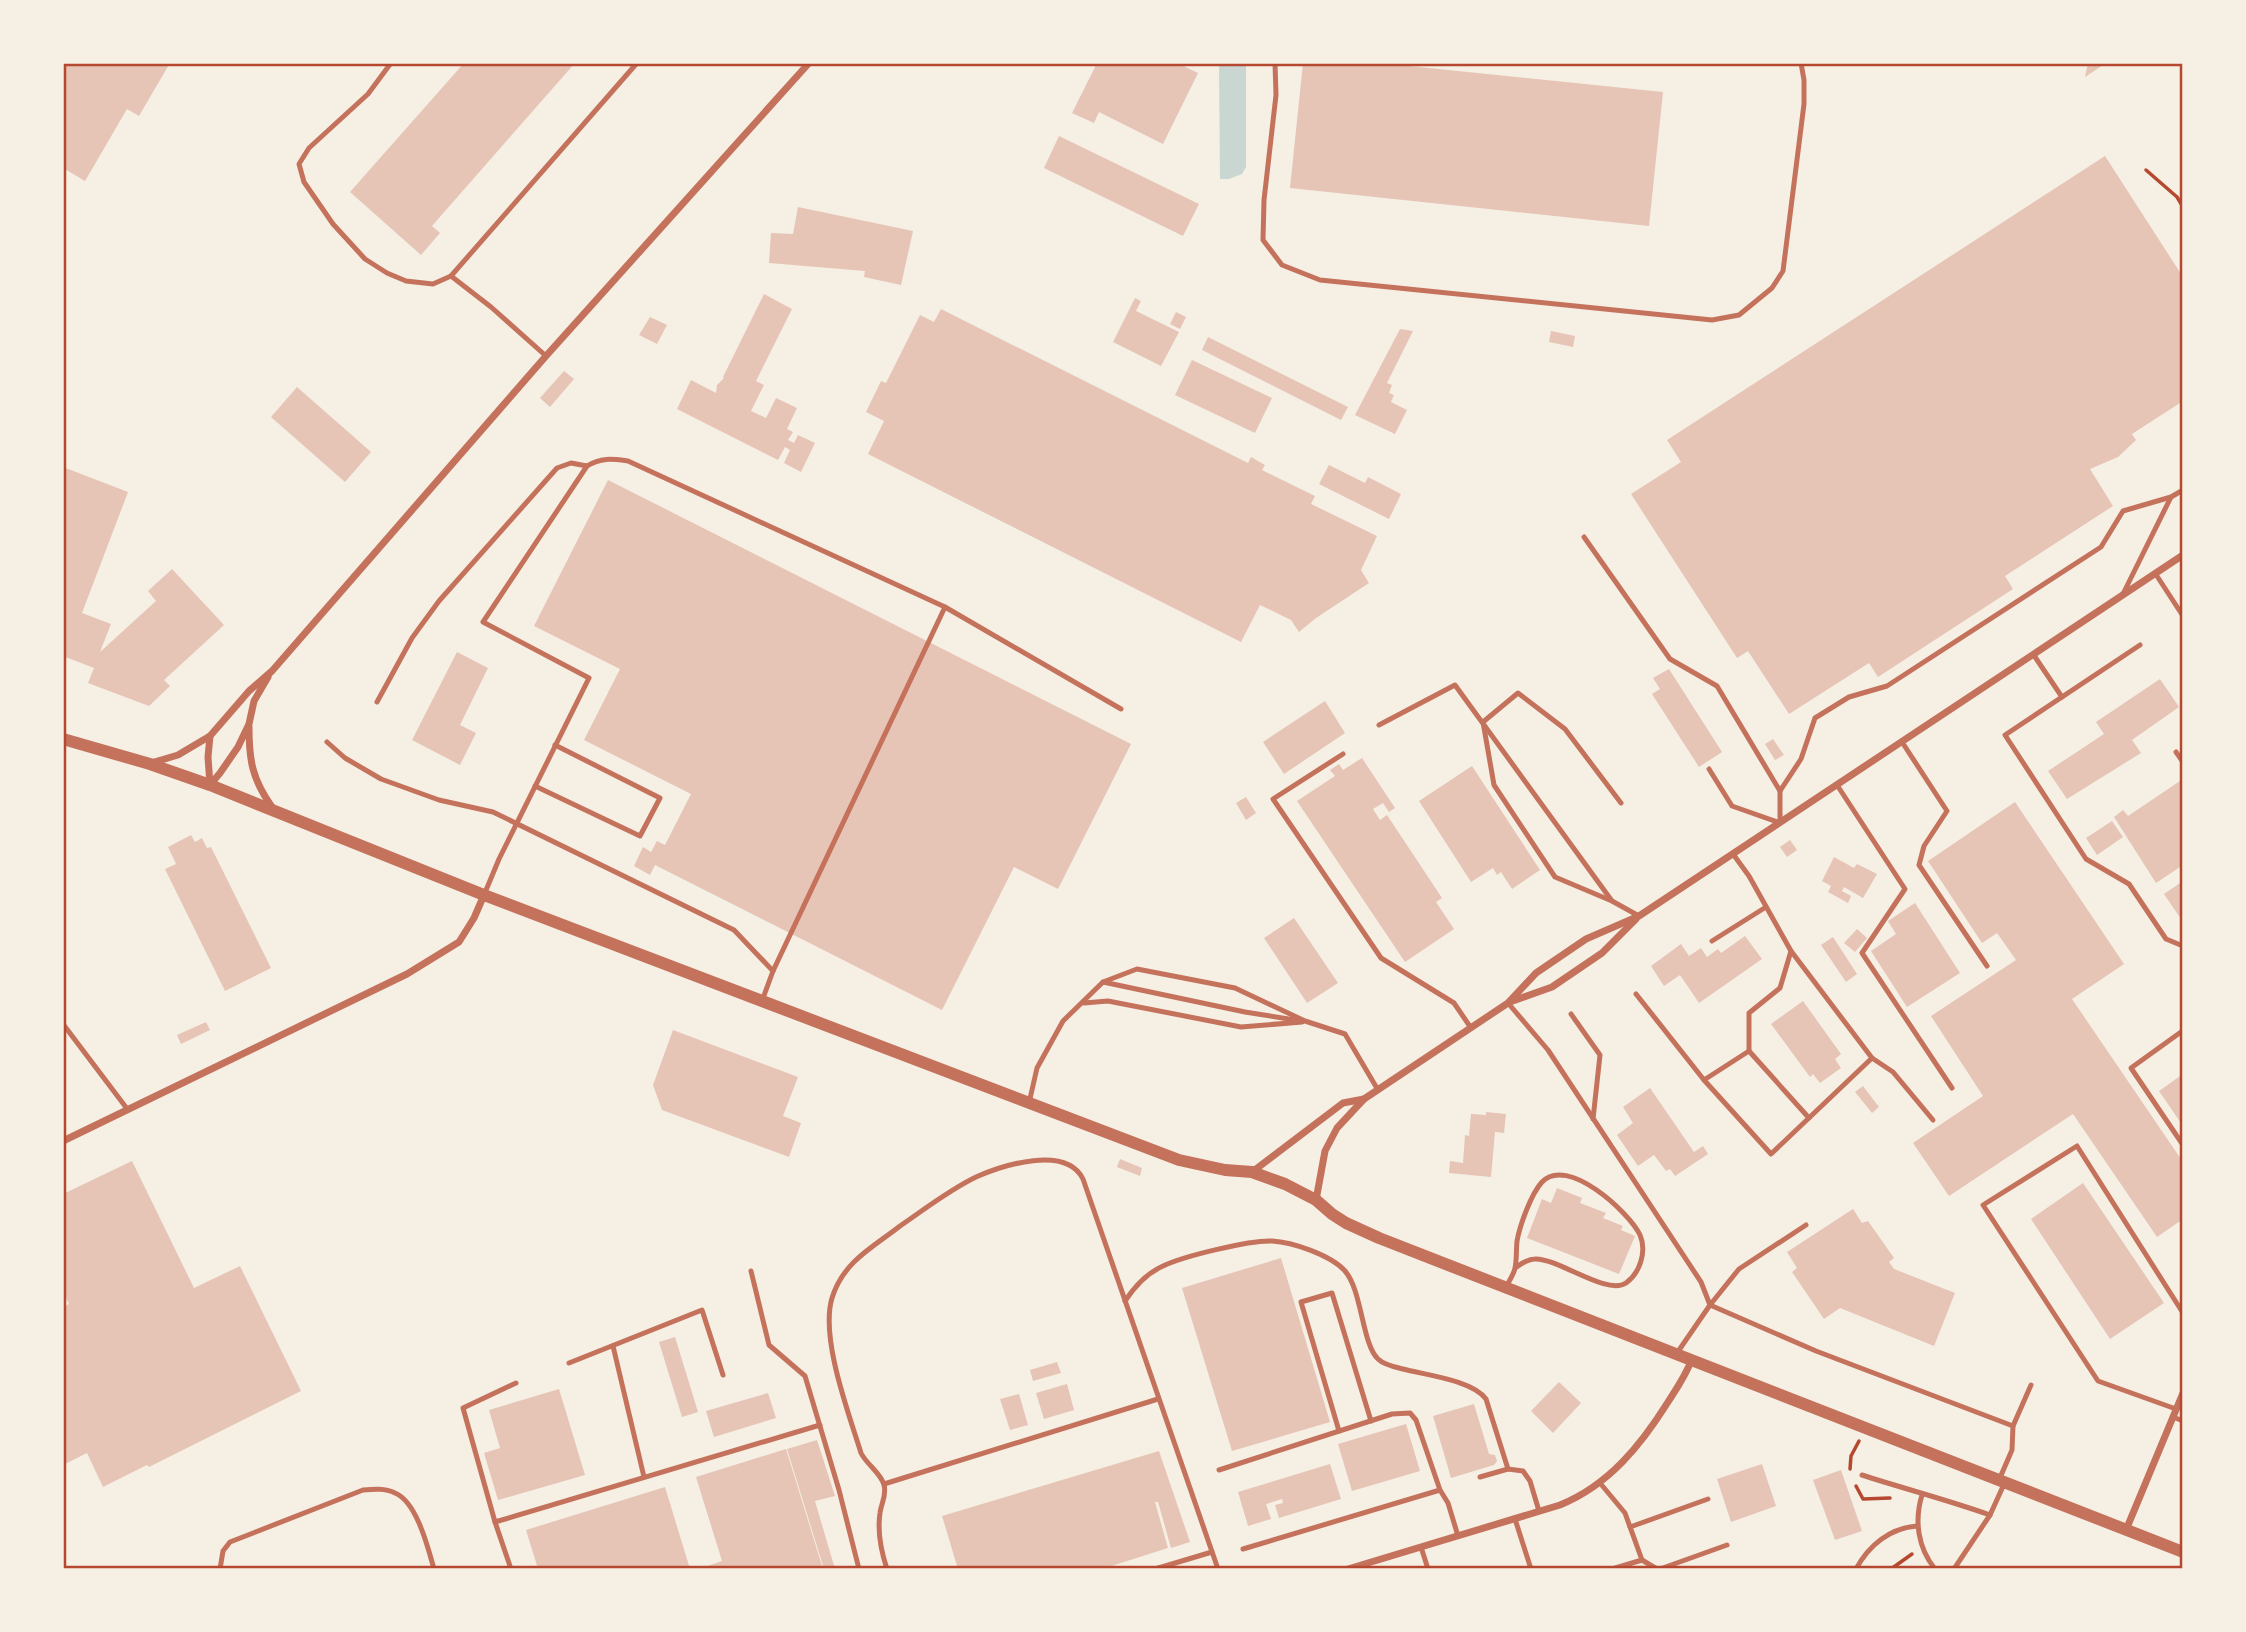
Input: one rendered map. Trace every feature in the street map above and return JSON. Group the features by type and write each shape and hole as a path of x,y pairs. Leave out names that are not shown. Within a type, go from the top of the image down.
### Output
{"street":[{"path":"150,764 178,755 210,736 231,710 271,671 546,356 809,63"},
{"path":"1316,1200 1325,1151 1337,1128 1364,1099 1508,1003 1536,973 1586,939 1639,916 2183,555"},
{"path":"271,671 254,701 249,724 249,757 253,775 274,810"},
{"path":"210,785 229,760 249,724"},
{"path":"210,736 210,785"},
{"path":"63,739 150,764 210,785 484,895 1179,1160 1225,1170 1252,1172 1285,1184 1316,1200 1346,1223 2183,1552"},
{"path":"63,1142 417,968 459,942 484,895"},
{"path":"1508,1003 1552,987 1602,953 1639,916"},
{"path":"1252,1172 1343,1103 1364,1099"},
{"path":"1348,1569 1573,1500 1600,1483 1647,1436 1692,1359"},
{"path":"2126,1530 2183,1393"}],"lane":[{"path":"391,63 368,94 309,148 299,164 304,182 333,224 365,259 406,281 433,284 450,276 637,63"},
{"path":"1275,63 1276,95 1264,200 1263,240 1282,265 1320,280 1712,320 1740,315 1772,288 1783,271 1804,104 1801,63"},
{"path":"450,276 491,307 546,356"},
{"path":"484,895 589,678 483,622 587,466 595,461 628,461 945,607 1121,709"},
{"path":"377,702 412,638 439,601 557,468 571,463 587,466"},
{"path":"1780,791 1801,759 1815,718 1849,697 1887,686 2101,547 2123,511 2171,497 2183,490"},
{"path":"2123,594 2171,497"},
{"path":"1584,537 1670,659 1717,685 1780,791 1780,822 1732,806 1709,769"},
{"path":"2155,573 2183,616"},
{"path":"762,1001 773,971 945,607"},
{"path":"2140,645 2005,735 2086,859 2129,884 2166,939 2183,946"},
{"path":"2033,654 2062,697"},
{"path":"1379,725 1455,685 1612,901"},
{"path":"1483,722 1518,693 1565,729 1621,803"},
{"path":"1483,722 1494,785 1555,877 1612,901 1639,916"},
{"path":"327,742 345,758 381,779 439,800 494,812 734,930 773,971"},
{"path":"1902,742 1947,811 1924,846 1919,865 1987,966"},
{"path":"535,786 640,836 660,798 555,745"},
{"path":"2176,752 2183,762"},
{"path":"1343,754 1273,799 1381,958 1454,1003 1471,1028"},
{"path":"1837,785 1905,889 1862,953 1952,1088"},
{"path":"1733,854 1749,876 1791,951 1872,1058 1893,1072 1933,1121"},
{"path":"1712,941 1766,907"},
{"path":"1791,951 1780,988 1749,1013 1749,1051 1809,1118"},
{"path":"1029,1103 1037,1068 1063,1021 1103,982 1137,969 1236,988 1305,1021 1345,1034 1378,1090"},
{"path":"1103,982 1245,1012 1305,1021"},
{"path":"1636,994 1704,1080 1771,1154 1872,1058"},
{"path":"1082,1003 1108,1001 1241,1027 1305,1021"},
{"path":"1508,1003 1548,1050 1701,1282 1710,1305 1816,1350 2013,1426"},
{"path":"1571,1014 1600,1055 1593,1119"},
{"path":"63,1024 128,1110"},
{"path":"2183,1035 2181,1032 2131,1068 2183,1145"},
{"path":"1704,1080 1749,1051"},
{"path":"2183,1313 2077,1146 1983,1205 2098,1381 2175,1413 2183,1421"},
{"path":"887,1569 880,1549 879,1528 884,1484 881,1477 865,1462 861,1453 838,1370 829,1323 832,1298 844,1274 869,1249 946,1194 977,1177 1030,1161 1068,1163 1077,1169 1083,1179 1218,1569"},
{"path":"1506,1287 1515,1268 1520,1228 1541,1182 1551,1175 1562,1174 1578,1178 1597,1191 1634,1227 1643,1248 1642,1259 1636,1272 1625,1283 1616,1286 1601,1283 1545,1260 1533,1259 1515,1268"},
{"path":"1676,1353 1739,1269 1806,1225"},
{"path":"1125,1301 1151,1273 1164,1265 1183,1259 1256,1242 1280,1242 1308,1250 1346,1272 1353,1286 1371,1347 1379,1360 1482,1393 1508,1469"},
{"path":"751,1270 769,1345 805,1376 859,1569"},
{"path":"1339,1431 1301,1302 1332,1293 1371,1421"},
{"path":"569,1363 702,1310 723,1375"},
{"path":"612,1346 644,1477"},
{"path":"511,1569 463,1408 516,1383"},
{"path":"1954,1569 1990,1516 2012,1450 2013,1426 2031,1385"},
{"path":"884,1484 1158,1399"},
{"path":"1219,1470 1371,1421 1409,1413 1414,1416 1458,1536"},
{"path":"495,1522 820,1425"},
{"path":"1480,1477 1508,1469 1519,1470 1529,1477 1539,1511"},
{"path":"1862,1475 1922,1495 1940,1497 1990,1516"},
{"path":"1600,1483 1625,1513 1642,1560 1659,1569 1727,1545"},
{"path":"220,1569 223,1551 229,1542 363,1490 380,1489 394,1492 404,1498 425,1534 434,1569"},
{"path":"1243,1549 1440,1490"},
{"path":"1922,1495 1917,1526 1927,1559 1935,1569"},
{"path":"1630,1527 1707,1499"},
{"path":"1515,1519 1531,1569"},
{"path":"1856,1569 1860,1560 1877,1543 1895,1531 1917,1526"},
{"path":"1422,1547 1429,1569"},
{"path":"1155,1569 1212,1552"},
{"path":"1612,1569 1642,1560"}],"path":[{"path":"2146,170 2177,197 2183,207"},
{"path":"1865,1427 1851,1456 1849,1467 1857,1490 1863,1499 1901,1497"},
{"path":"1891,1569 1917,1552 1909,1527"}],"shaded area":[{"path":"1219,63 1246,63 1246,167 1242,174 1229,179 1220,179"}],"building":[{"path":"63,63 170,63 139,116 127,109 85,181 63,168"},
{"path":"464,63 575,63 432,226 440,233 421,255 350,192"},
{"path":"1097,63 1177,63 1198,73 1163,144 1099,112 1094,123 1072,113"},
{"path":"1303,63 1380,63 1663,92 1649,226 1290,188"},
{"path":"2088,63 2106,63 2085,77"},
{"path":"1059,136 1199,204 1183,236 1044,168"},
{"path":"2105,156 2183,277 2183,401 2132,434 2136,440 2118,457 2090,469 2113,506 2005,576 2013,589 1878,677 1869,663 1789,714 1748,651 1737,658 1631,494 1681,462 1667,440"},
{"path":"798,207 913,231 901,285 864,277 865,271 769,263 771,233 793,234"},
{"path":"764,294 792,309 756,381 764,385 751,411 766,418 776,398 797,408 787,429 793,432 788,440 794,443 798,435 815,443 801,472 784,463 790,450 785,447 778,460 677,409 691,380 716,393 717,385 724,378"},
{"path":"1135,298 1141,301 1136,311 1179,332 1161,366 1113,342"},
{"path":"941,309 1248,463 1251,457 1265,465 1262,470 1315,496 1311,504 1377,536 1361,570 1369,583 1299,632 1291,620 1260,605 1241,642 868,454 884,421 866,412 881,381 886,383 920,315 934,322"},
{"path":"1176,312 1186,317 1180,329 1170,324"},
{"path":"650,317 667,325 657,344 639,335"},
{"path":"1400,329 1413,331 1387,383 1392,385 1389,393 1394,395 1391,402 1407,410 1395,434 1355,415"},
{"path":"1551,331 1575,336 1573,347 1549,342"},
{"path":"1208,337 1348,407 1341,420 1202,350"},
{"path":"1192,360 1272,398 1255,433 1175,395"},
{"path":"564,371 574,379 550,407 540,398"},
{"path":"297,387 371,452 345,482 271,417"},
{"path":"1329,465 1365,483 1368,477 1401,494 1389,519 1319,484"},
{"path":"63,467 128,492 82,613 111,624 100,652 156,601 148,591 172,569 224,625 164,680 170,686 149,706 88,683 94,668 63,656"},
{"path":"608,480 1131,744 1058,889 1014,867 942,1010 655,865 650,875 634,866 643,847 651,852 657,841 665,845 691,794 584,740 620,669 534,626"},
{"path":"457,652 488,668 460,725 476,733 460,765 412,740"},
{"path":"1669,669 1722,752 1699,767 1652,694 1660,689 1653,678"},
{"path":"2160,679 2179,707 2132,740 2141,753 2067,799 2048,771 2104,734 2096,722"},
{"path":"1325,701 1345,733 1284,774 1263,742"},
{"path":"1773,739 1784,755 1775,760 1765,744"},
{"path":"1362,758 1395,808 1389,812 1383,803 1373,809 1380,820 1387,815 1442,898 1436,902 1454,929 1405,962 1297,801 1335,776 1330,770 1339,764 1343,770"},
{"path":"1472,766 1540,870 1512,889 1501,872 1497,875 1493,868 1471,882 1419,801"},
{"path":"2180,781 2183,786 2183,865 2156,883 2114,817 2123,810 2128,816"},
{"path":"1246,797 1256,813 1246,820 1236,803"},
{"path":"2015,802 2124,964 2072,999 2183,1162 2183,1219 2157,1237 2073,1114 1949,1196 1913,1143 1983,1096 1931,1016 2016,960 1997,933 1982,943 1928,861"},
{"path":"2112,821 2123,837 2097,855 2086,838"},
{"path":"191,835 195,842 202,838 207,848 211,847 271,968 225,991 165,869 176,864 168,847"},
{"path":"1790,840 1797,850 1787,857 1780,847"},
{"path":"1834,857 1854,868 1857,864 1877,874 1863,898 1844,887 1842,891 1851,896 1848,903 1828,892 1831,886 1822,881"},
{"path":"2183,881 2183,922 2164,894"},
{"path":"1915,903 1960,973 1907,1007 1871,951 1896,934 1888,921"},
{"path":"1294,918 1338,983 1307,1003 1264,938"},
{"path":"1857,929 1867,938 1855,952 1844,943"},
{"path":"1745,936 1762,959 1699,1003 1680,975 1664,986 1651,966 1681,944 1689,956 1701,948 1707,957 1718,949 1721,953"},
{"path":"1833,937 1857,974 1846,982 1821,945"},
{"path":"1803,1001 1841,1054 1835,1059 1841,1068 1820,1083 1813,1074 1810,1077 1771,1024"},
{"path":"206,1022 210,1030 181,1044 177,1035"},
{"path":"673,1030 798,1077 783,1116 801,1123 789,1157 662,1110 653,1085"},
{"path":"2183,1074 2183,1126 2159,1091"},
{"path":"1863,1086 1879,1107 1872,1113 1855,1092"},
{"path":"1650,1088 1694,1152 1703,1146 1708,1154 1675,1176 1670,1169 1666,1171 1654,1155 1638,1166 1617,1135 1633,1123 1623,1107"},
{"path":"1486,1112 1506,1114 1504,1133 1495,1132 1491,1177 1449,1173 1450,1161 1463,1163 1465,1135 1469,1136 1471,1114 1486,1115"},
{"path":"1120,1159 1142,1168 1140,1176 1117,1167"},
{"path":"132,1161 194,1288 240,1266 301,1391 103,1487 87,1453 63,1465 63,1307 69,1304 63,1292 63,1194"},
{"path":"2083,1183 2164,1303 2110,1339 2031,1219"},
{"path":"1557,1188 1582,1198 1580,1203 1606,1213 1603,1218 1623,1226 1621,1230 1635,1236 1619,1274 1527,1238 1542,1199 1551,1203"},
{"path":"1853,1209 1862,1223 1868,1221 1894,1258 1889,1262 1894,1269 1955,1293 1934,1346 1840,1308 1824,1319 1792,1272 1797,1268 1787,1252"},
{"path":"1281,1258 1330,1422 1232,1451 1182,1288"},
{"path":"675,1337 698,1412 682,1417 659,1342"},
{"path":"1057,1362 1061,1373 1033,1381 1030,1370"},
{"path":"1559,1382 1581,1403 1553,1433 1531,1411"},
{"path":"1067,1384 1074,1410 1044,1419 1036,1393"},
{"path":"559,1389 585,1475 498,1500 484,1453 500,1448 489,1410"},
{"path":"768,1393 776,1418 714,1437 706,1411"},
{"path":"1019,1394 1028,1425 1010,1430 1000,1399"},
{"path":"1474,1404 1489,1454 1495,1455 1497,1461 1494,1465 1451,1478 1433,1416"},
{"path":"1406,1424 1420,1471 1352,1491 1338,1444"},
{"path":"817,1440 835,1496 815,1501 835,1569 824,1569 787,1449"},
{"path":"786,1449 823,1569 699,1569 722,1561 696,1477"},
{"path":"1159,1451 1190,1542 1171,1548 1158,1502 1155,1502 1168,1548 1102,1569 958,1569 942,1516"},
{"path":"1330,1464 1341,1499 1279,1518 1275,1505 1283,1503 1282,1499 1266,1504 1271,1519 1248,1526 1238,1492"},
{"path":"1762,1464 1776,1506 1731,1522 1717,1479"},
{"path":"1841,1470 1862,1531 1835,1540 1813,1480"},
{"path":"665,1487 690,1569 538,1569 526,1530"}]}
